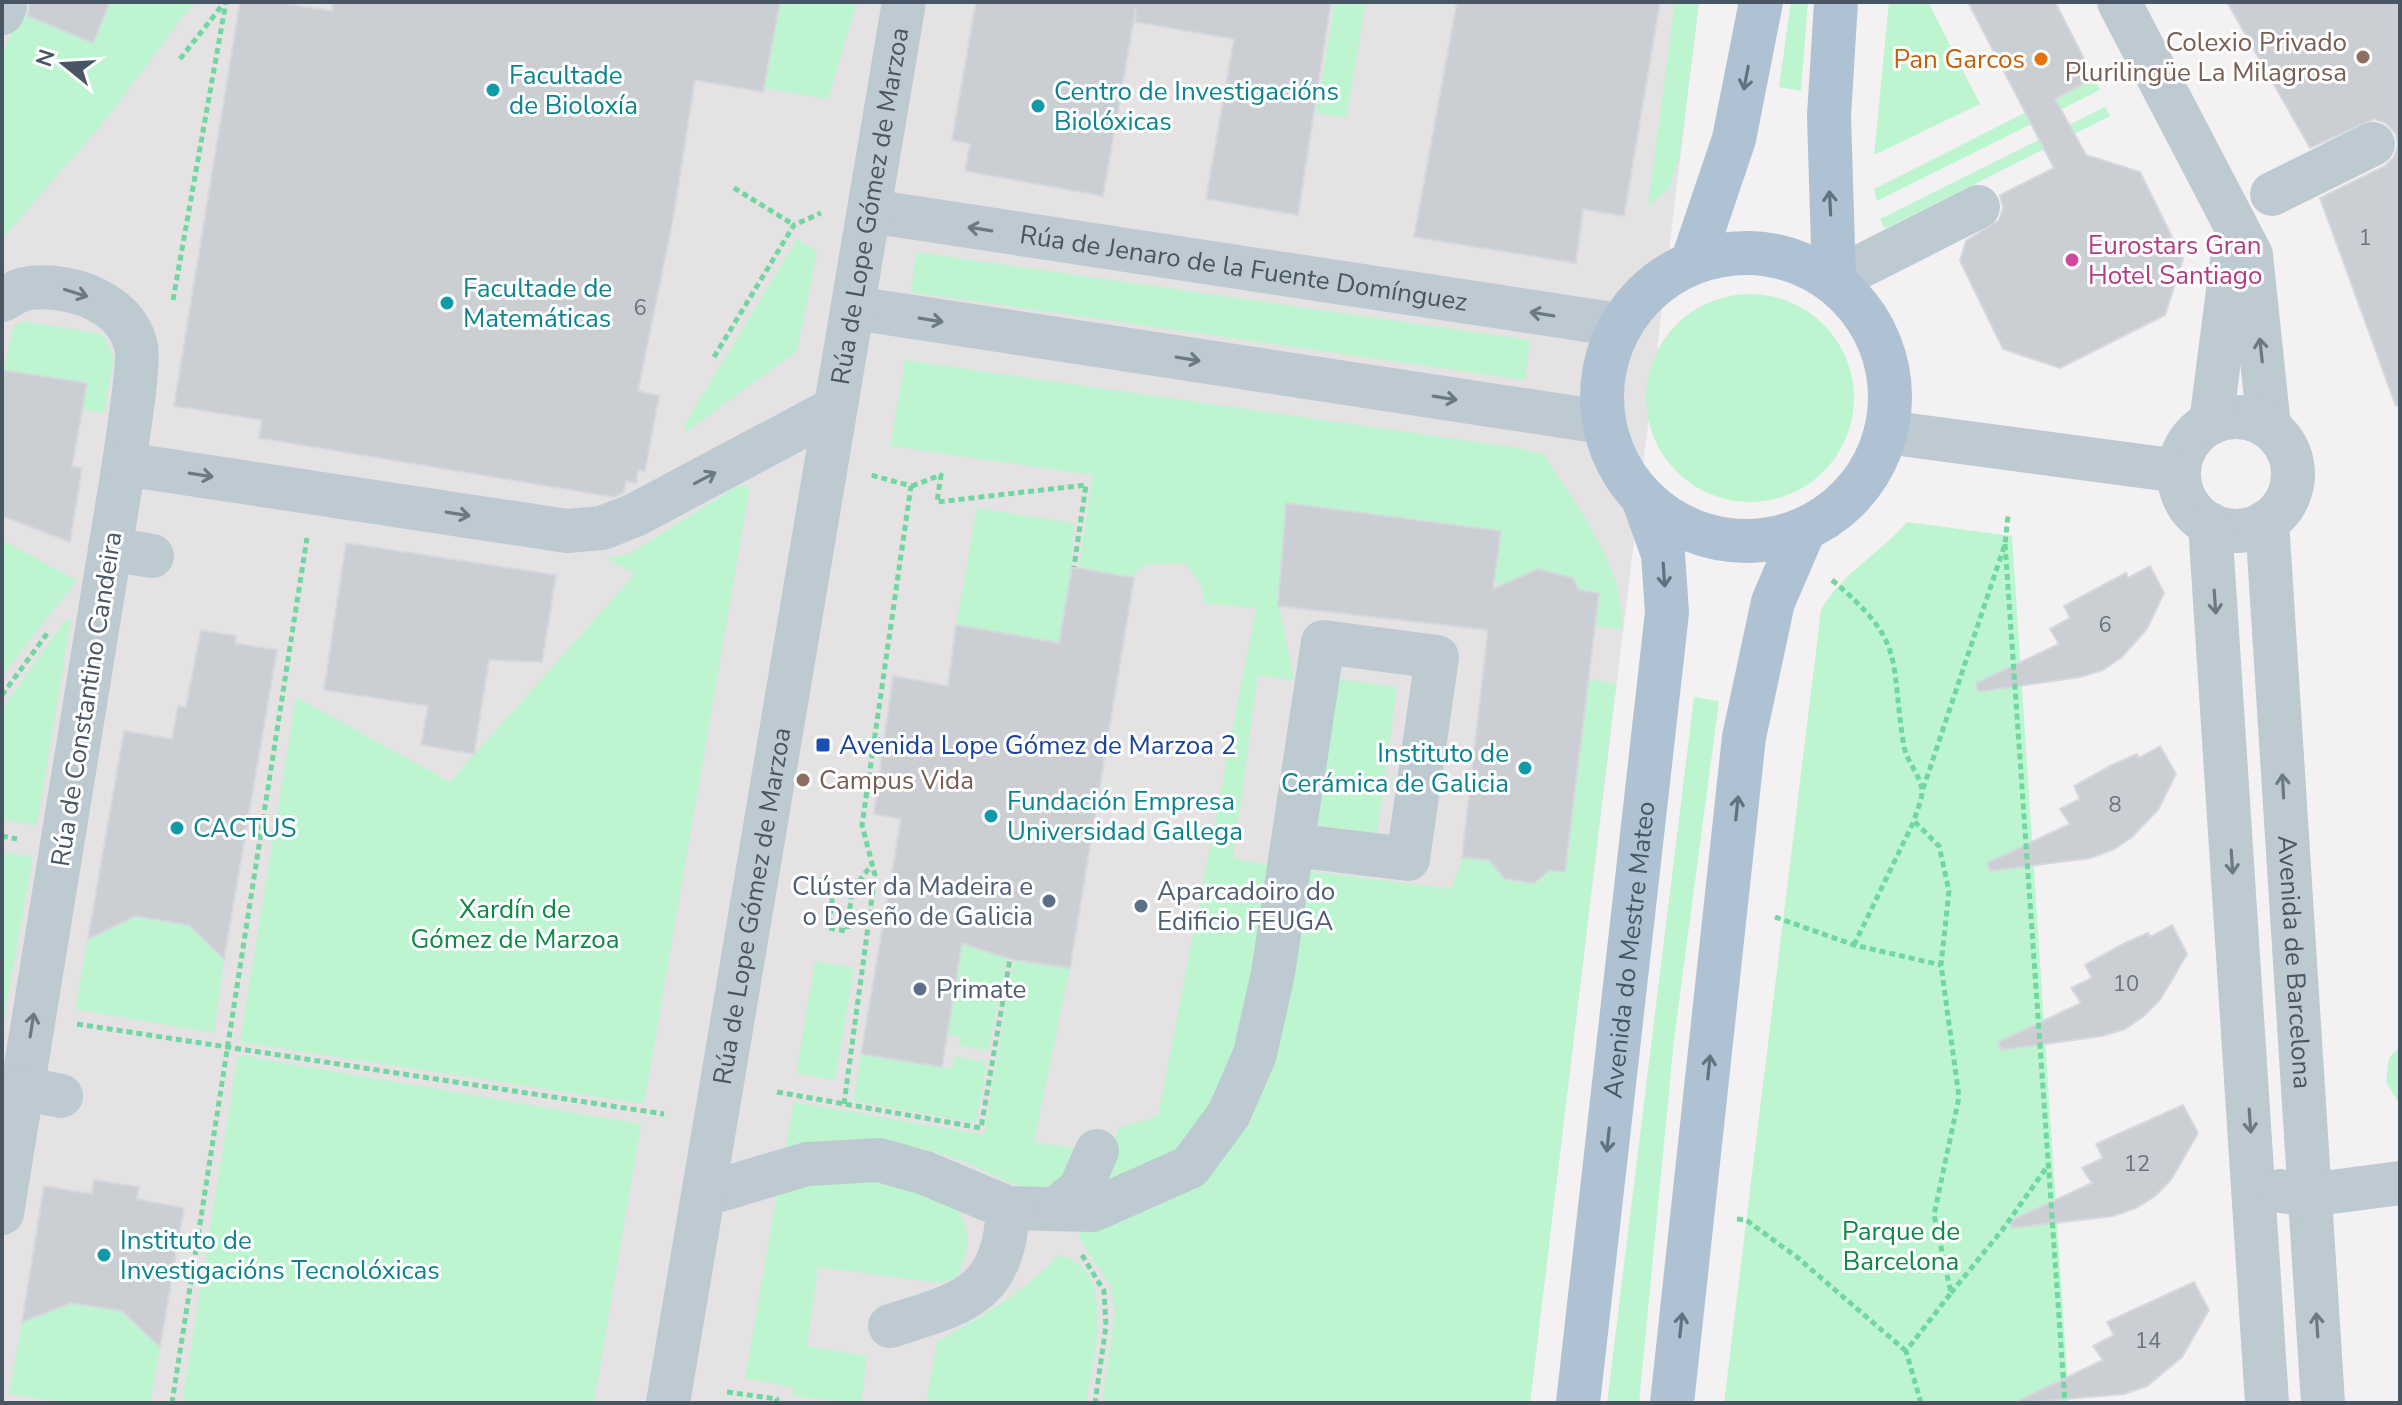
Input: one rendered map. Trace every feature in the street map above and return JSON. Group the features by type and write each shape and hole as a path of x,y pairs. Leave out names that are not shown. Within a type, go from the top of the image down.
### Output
{"main road":[{"path":"1693,260 1734,139 1761,2"},
{"path":"1834,280 1829,116 1836,2"},
{"path":"1742,251 1790,258 1834,280 1863,311 1883,349 1891,390 1886,432 1874,464 1856,491 1832,513 1804,530 1762,542 1719,540 1678,526 1644,501 1617,465 1602,422 1602,372 1619,325 1651,286 1693,260 1742,251"},
{"name":"Avenida do Mestre Mateo","path":"1578,1403 1667,613 1663,554 1644,501"},
{"path":"1672,1403 1744,737 1773,602 1804,530"}],"street":[{"name":"Rúa de Lope Gómez de Marzoa","path":"668,1403 834,409 854,308 850,210 904,2"},
{"path":"2119,2 2251,255 2269,427"},
{"path":"2272,194 2373,144"},
{"path":"1834,280 1978,207"},
{"name":"Rúa de Jenaro de la Fuente Domínguez","path":"850,210 1619,325"},
{"path":"2211,423 2236,230"},
{"name":"Rúa de Constantino Candeira","path":"2,300 23,289 73,289 104,304 125,322 137,347 42,1092 2,1213"},
{"path":"854,308 1602,422"},
{"name":"Rúa de Lope Gómez de Marzoa","path":"124,464 567,531 602,528 649,508 834,409"},
{"path":"2240,417 2269,427 2281,439 2292,467 2287,498 2267,521 2238,531 2210,524 2186,502 2179,471 2188,442 2211,423 2240,417"},
{"path":"1886,432 2179,471"},
{"name":"Avenida de Barcelona","path":"2267,521 2323,1403"},
{"name":"Avenida de Barcelona","path":"2210,524 2267,1403"},
{"path":"110,549 152,556"},
{"path":"703,1195 807,1164 879,1160 925,1173 1008,1208 1093,1210 1190,1167 1229,1114 1255,1054 1273,973 1323,642 1437,657 1408,859 1293,845"},
{"path":"1056,1209 1080,1189 1097,1151"},
{"path":"2254,1175 2276,1189 2308,1195 2400,1183"},
{"path":"890,1326 961,1304 992,1275 1007,1239 1008,1208"}],"path":[{"path":"180,59 226,2"},
{"path":"173,300 226,2"},
{"path":"734,188 794,225"},
{"path":"714,357 794,225 850,210"},
{"path":"871,475 911,486 941,475 937,502 1086,485 1074,567"},
{"path":"844,1104 875,875 862,825 911,486"},
{"path":"172,1403 314,492"},
{"path":"2008,516 2005,544 2065,1403"},
{"path":"1854,945 1914,821 2005,544"},
{"path":"1831,579 1866,608 1886,634 1897,671 1904,750 1922,791"},
{"path":"1914,821 1939,846 1949,891 1941,965 1959,1097 1934,1215 1951,1293"},
{"path":"810,878 834,883 829,928 847,931 852,891 873,863"},
{"path":"1775,917 1854,945 1941,965"},
{"path":"777,1092 981,1128 1010,959"},
{"path":"64,1022 664,1114"},
{"path":"1906,1351 2003,1229 2050,1164"},
{"path":"1056,1209 1104,1291 1106,1326 1095,1403"},
{"path":"1736,1219 1746,1220 1798,1258 1906,1351 1921,1403"},
{"path":"727,1392 777,1399 776,1403"}],"shaded area":[{"name":"Campus Vida","path":"2,2 1699,2 1530,1403 2,1403"}],"green space":[{"path":"110,2 194,2 108,117 2,239 2,55 19,12 93,42"},
{"path":"780,2 857,2 828,99 764,88"},
{"path":"1335,2 1366,2 1346,118 1316,113"},
{"path":"1675,2 1699,2 1680,154 1669,189 1648,206"},
{"path":"1791,2 1808,2 1801,91 1779,87"},
{"path":"1889,2 1928,2 1980,104 1874,155"},
{"path":"2094,78 2100,90 1877,201 1874,189"},
{"path":"2105,107 2110,116 1885,229 1880,219"},
{"path":"797,239 817,252 797,351 686,432 686,422"},
{"path":"916,252 1530,340 1525,380 911,292"},
{"path":"1750,294 1790,302 1824,324 1846,358 1854,398 1846,438 1824,472 1790,494 1750,502 1710,494 1676,472 1654,438 1646,398 1654,358 1676,324 1710,302"},
{"path":"24,321 103,334 114,357 104,413 82,409 86,383 4,370 14,325"},
{"path":"905,360 1513,447 1544,455 1584,516 1608,560 1616,583 1622,630 1595,626 1599,593 1574,590 1573,578 1538,569 1526,574 1525,586 1494,583 1489,630 1279,606 1294,680 1258,675 1233,858 1271,865 1247,1021 1220,1094 1199,1126 1164,1161 1097,1198 1119,1128 1158,1116 1256,608 1204,603 1201,584 1185,563 1146,565 1135,572 1134,578 1079,568 1093,475 890,446"},
{"name":"Xardín de Gómez de Marzoa","path":"737,486 750,486 644,1104 240,1042 296,697 450,782 635,574 606,558 631,553"},
{"path":"977,508 1073,523 1072,567 1057,653 1031,638 956,625"},
{"name":"Parque de Barcelona","path":"1907,522 2012,536 2069,1403 1724,1403 1821,610 1839,585"},
{"path":"2,540 77,580 2,676"},
{"path":"71,619 37,825 2,820 2,709 64,622"},
{"path":"1338,679 1397,687 1377,834 1318,825"},
{"path":"1589,679 1616,684 1530,1403 1102,1403 1115,1313 1111,1287 1078,1236 1081,1223 1200,1179 1305,871 1452,889 1462,857 1502,862 1508,879 1534,882 1542,869 1565,872"},
{"path":"1694,697 1719,701 1674,1040 1639,1403 1607,1403"},
{"path":"2,852 33,857 2,1030"},
{"path":"135,916 189,925 224,959 214,1033 75,1009 88,939"},
{"path":"965,922 1007,958 988,1051 959,1045 961,1037 947,1035"},
{"path":"1014,959 1070,968 1034,1141 1076,1149 1067,1170 1057,1181 1044,1188 1030,1189 944,1155 877,1140 832,1140 785,1148 794,1102 984,1135"},
{"path":"815,961 854,968 835,1080 796,1073"},
{"path":"2400,1046 2400,1105 2386,1082 2389,1058"},
{"path":"861,1054 952,1068 955,1056 987,1062 976,1123 853,1101"},
{"path":"238,1055 641,1124 594,1403 182,1403"},
{"path":"852,1174 923,1190 942,1198 957,1210 966,1226 966,1248 957,1277 940,1283 818,1267 807,1346 867,1356 861,1403 792,1396 794,1388 745,1378 777,1193"},
{"path":"1059,1255 1078,1264 1090,1278 1096,1297 1097,1341 1086,1403 926,1403 937,1342 1017,1292"},
{"path":"71,1303 122,1311 160,1347 150,1403 69,1403 9,1394 22,1322"}],"building":[{"path":"30,2 110,2 93,43 28,16"},
{"name":"Facultade de Matemáticas","path":"240,2 277,2 332,11 333,2 780,2 763,92 695,80 673,219 638,391 659,396 645,471 638,470 636,483 626,481 623,493 613,497 259,438 262,420 174,406"},
{"path":"976,2 1331,2 1298,215 1206,199 1234,39 1135,22 1136,7 1103,196 965,171 970,144 952,140"},
{"path":"1457,2 1660,2 1624,216 1583,209 1576,263 1414,237"},
{"name":"Eurostars Gran Hotel Santiago","path":"1968,2 2055,2 2094,78 2055,99 2086,155 2140,172 2183,259 2165,315 2060,368 2003,349 1960,261 1966,241 1999,220 2003,208 2000,195 2054,168"},
{"path":"2227,2 2400,2 2400,405 2396,406 2320,198 2385,166 2394,157 2398,145 2396,134 2386,123 2374,119 2310,148"},
{"path":"2,370 87,383 72,467 82,468 70,542 2,516"},
{"path":"1286,503 1501,531 1493,589 1538,569 1573,578 1579,590 1599,593 1565,872 1550,870 1534,883 1505,879 1489,860 1462,857 1488,630 1278,606"},
{"path":"346,543 556,575 542,662 489,660 474,754 421,745 428,706 324,690"},
{"path":"2150,566 2164,593 2147,629 2122,657 2103,670 2080,677 1978,692 1976,683 2059,644 2050,629 2070,618 2064,606 2126,573 2128,578"},
{"name":"Fundación Empresa Universidad Gallega","path":"1072,567 1134,578 1070,968 1010,959 962,943 942,1067 861,1054 901,819 874,814 893,676 948,686 956,625 1059,643"},
{"name":"CACTUS","path":"201,630 236,636 235,643 277,650 224,959 189,925 135,916 88,939 124,731 172,739 178,706 186,707"},
{"path":"2160,746 2176,774 2158,810 2132,837 2114,849 2091,858 1990,871 1987,863 2070,824 2060,809 2080,799 2074,786 2112,765 2137,754 2139,758"},
{"path":"2172,925 2187,954 2160,1000 2144,1016 2125,1029 2102,1036 2001,1050 1998,1042 2081,1003 2071,988 2092,978 2085,965 2123,944 2148,933 2150,937"},
{"path":"2183,1105 2198,1133 2171,1180 2155,1196 2136,1208 2113,1216 2012,1228 2010,1221 2092,1183 2082,1168 2103,1158 2096,1144"},
{"name":"Instituto de Investigacións Tecnolóxicas","path":"94,1180 139,1187 136,1199 184,1208 160,1347 122,1311 71,1303 22,1322 44,1186 92,1194"},
{"path":"2194,1282 2209,1310 2182,1357 2147,1386 2124,1394 2021,1403 2020,1400 2103,1360 2093,1346 2114,1335 2107,1322"}],"place":[{"name":"Colexio Privado Plurilingüe La Milagrosa","path":"2363,57"},
{"name":"Pan Garcos","path":"2041,59"},
{"name":"Facultade de Bioloxía","path":"493,90"},
{"name":"Centro de Investigacións Biolóxicas","path":"1038,106"},
{"name":"Eurostars Gran Hotel Santiago","path":"2072,260"},
{"name":"Facultade de Matemáticas","path":"447,303"},
{"name":"Avenida Lope Gómez de Marzoa 2","path":"823,745"},
{"name":"Instituto de Cerámica de Galicia","path":"1525,768"},
{"name":"Campus Vida","path":"803,780"},
{"name":"Fundación Empresa Universidad Gallega","path":"991,816"},
{"name":"CACTUS","path":"177,828"},
{"name":"Clúster da Madeira e o Deseño de Galicia","path":"1049,901"},
{"name":"Aparcadoiro do Edificio FEUGA","path":"1141,906"},
{"name":"Primate","path":"920,989"},
{"name":"Instituto de Investigacións Tecnolóxicas","path":"104,1255"}]}
